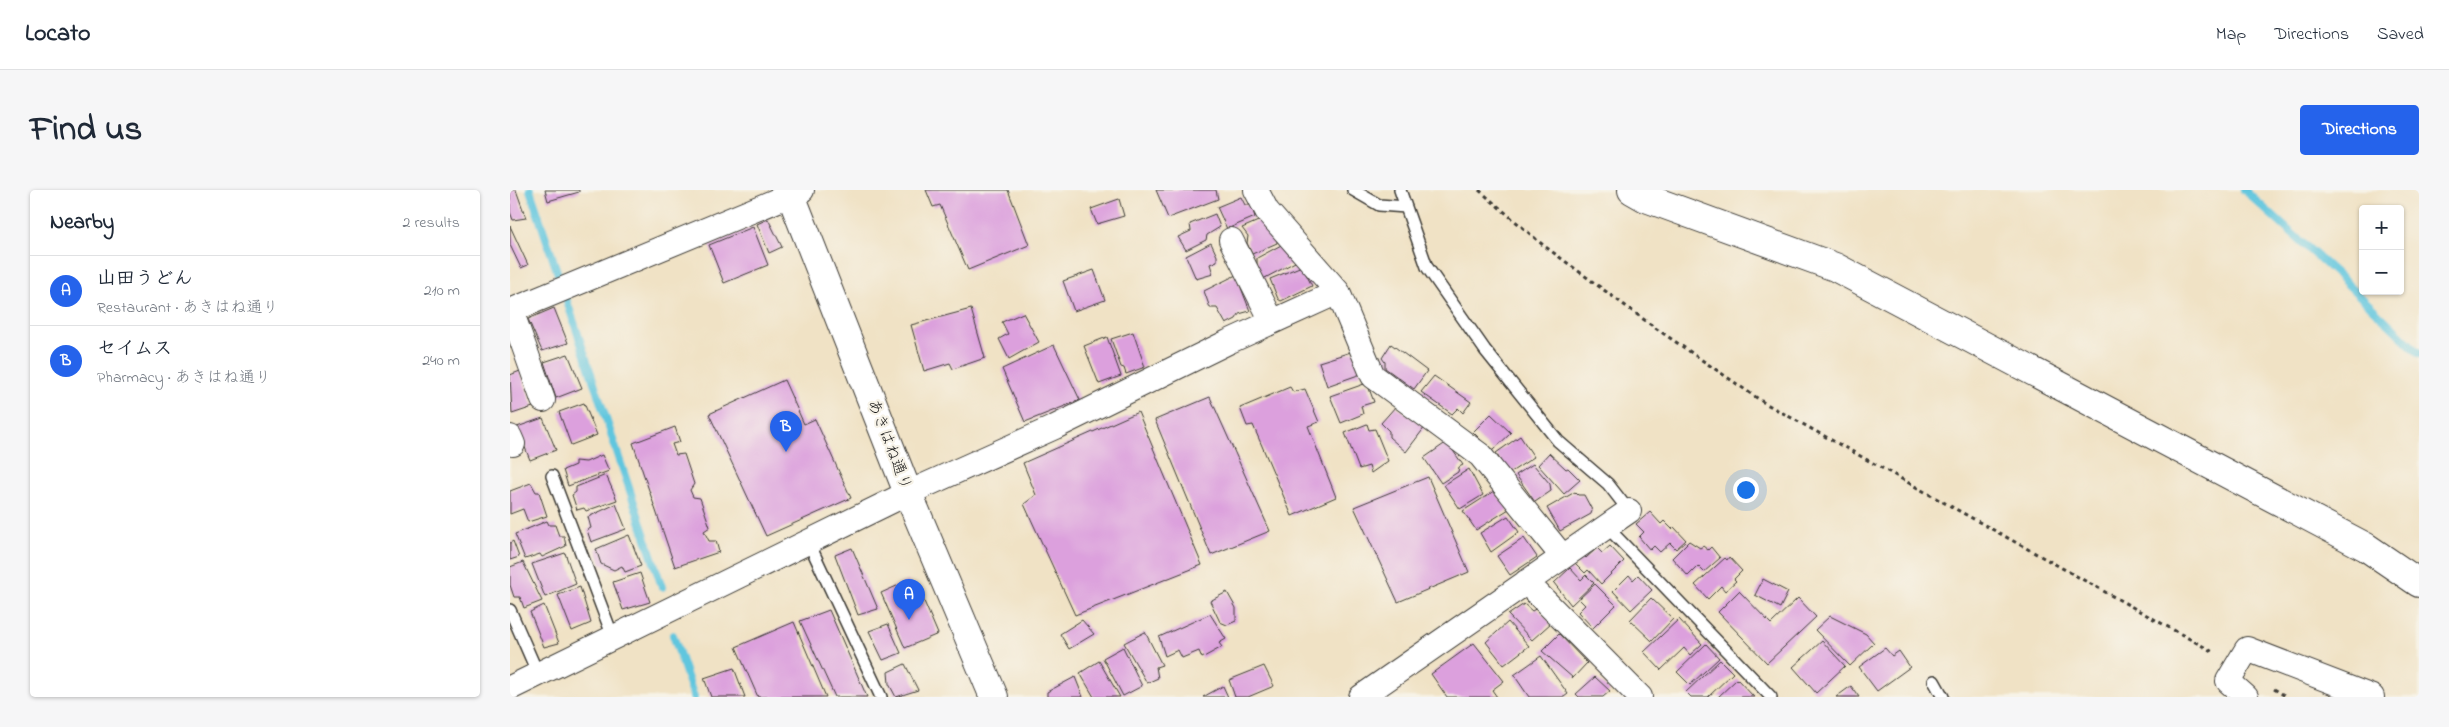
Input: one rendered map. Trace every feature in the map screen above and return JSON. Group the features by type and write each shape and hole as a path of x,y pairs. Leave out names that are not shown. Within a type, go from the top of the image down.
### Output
{"street":[{"path":"1256,190 1267,211 1338,292 1373,376 1480,455 1562,556"},
{"path":"1632,190 1646,198 1835,267 2366,547 2419,583"},
{"path":"543,400 510,310 794,191"},
{"name":"あきはね通り","path":"794,191 908,493 994,697"},
{"path":"1230,240 1272,322"},
{"path":"510,688 908,493 1055,426 1338,292"},
{"path":"1361,697 1629,511"},
{"path":"1526,582 1640,697"},
{"path":"2246,697 2228,681 2247,649 2372,697"}],"lane":[{"path":"1352,190 1379,205 1406,207"},
{"path":"1400,190 1427,267 1485,350 1558,441 1608,484 1629,511"},
{"path":"552,476 613,637"},
{"path":"1606,526 1771,697"},
{"path":"808,542 881,697"},
{"path":"510,610 538,674"},
{"path":"1934,682 1943,697"}],"path":[{"path":"1479,190 1557,256 1654,327 1763,402 2236,665"},
{"path":"2273,688 2287,697"}],"building":[{"path":"510,190 516,190 526,218 513,220 510,212"},
{"path":"545,190 579,190 579,192 548,201"},
{"path":"926,190 1008,190 1029,245 968,270 940,205 933,207"},
{"path":"1156,190 1216,190 1218,199 1168,218"},
{"path":"1241,197 1245,205 1251,205 1255,217 1227,229 1217,207"},
{"path":"1119,199 1124,216 1097,224 1091,209"},
{"path":"1215,214 1220,227 1207,235 1206,240 1186,250 1178,237 1191,231 1190,224"},
{"path":"768,219 782,247 769,253 757,224"},
{"path":"1263,219 1277,237 1277,243 1252,254 1247,243 1248,236 1242,228"},
{"path":"510,226 528,265 521,268 510,245"},
{"path":"753,227 768,265 724,283 709,245"},
{"path":"1211,243 1217,256 1217,261 1210,264 1213,274 1196,279 1186,256"},
{"path":"1285,243 1297,261 1263,279 1257,266 1257,258"},
{"path":"1302,266 1312,286 1281,301 1278,299 1270,279"},
{"path":"1094,270 1105,300 1074,311 1063,281"},
{"path":"1236,275 1250,311 1239,314 1236,319 1226,324 1217,308 1210,308 1204,291"},
{"path":"554,308 568,343 542,351 528,319"},
{"path":"971,309 985,358 953,369 950,363 924,371 911,325"},
{"path":"1023,313 1039,342 1009,359 999,339 1008,334 1002,322"},
{"path":"1133,332 1145,367 1126,374 1124,368 1121,367 1111,339"},
{"path":"1107,337 1121,376 1099,384 1084,346"},
{"path":"1391,344 1427,371 1414,389 1385,368 1385,362 1382,358"},
{"path":"1054,345 1080,400 1025,422 1002,369"},
{"path":"1354,351 1361,374 1327,386 1319,362"},
{"path":"568,354 582,388 556,398 544,362"},
{"path":"520,371 533,407 512,414 510,375"},
{"path":"1434,376 1471,402 1463,413 1458,408 1452,414 1421,392"},
{"path":"784,380 804,424 815,419 851,498 766,536 709,414"},
{"path":"1367,383 1374,402 1361,406 1363,414 1341,423 1330,396"},
{"path":"1290,387 1293,392 1305,389 1319,422 1308,426 1336,497 1292,516 1253,425 1247,426 1240,408"},
{"path":"1210,397 1270,531 1211,555 1155,420"},
{"path":"584,403 597,435 571,445 559,412"},
{"path":"1396,406 1425,427 1406,452 1389,437 1389,431 1381,423"},
{"path":"1138,412 1202,565 1075,615 1024,504 1036,495 1023,463"},
{"path":"1491,414 1511,433 1492,451 1473,432"},
{"path":"543,418 556,450 530,460 517,427"},
{"path":"1367,424 1369,430 1375,429 1388,461 1371,473 1369,466 1359,469 1345,433"},
{"path":"675,427 680,442 672,444 676,455 684,454 694,484 690,490 693,497 700,498 710,527 704,531 709,541 716,541 719,552 675,567 633,443"},
{"path":"1520,436 1534,457 1508,474 1496,453"},
{"path":"1447,442 1463,465 1459,467 1458,472 1441,483 1424,458"},
{"path":"1549,453 1580,480 1564,494 1538,465"},
{"path":"602,455 609,471 568,486 563,470 575,465 575,461 586,462"},
{"path":"1533,464 1550,484 1551,491 1535,502 1516,475"},
{"path":"1469,469 1483,495 1460,509 1444,485"},
{"path":"606,475 617,500 586,511 584,508 577,510 572,495 576,492 576,487"},
{"path":"1428,477 1469,572 1398,602 1354,507"},
{"path":"531,483 536,492 539,492 547,516 528,522 523,509 510,514 510,491"},
{"path":"1494,491 1509,509 1476,530 1463,511"},
{"path":"1575,492 1578,495 1584,495 1592,510 1591,514 1560,531 1547,508"},
{"path":"616,504 626,529 591,542 587,530 591,528 588,517"},
{"path":"1650,512 1661,524 1664,521 1672,529 1674,527 1686,540 1676,549 1670,543 1660,552 1654,546 1650,550 1639,537 1644,532 1636,524"},
{"path":"1508,516 1519,532 1491,552 1480,533"},
{"path":"547,521 549,525 555,525 559,536 564,536 566,546 542,557 540,554 525,559 515,534"},
{"path":"629,535 641,566 625,572 622,566 614,570 601,564 596,549"},
{"path":"1524,538 1537,557 1510,575 1497,556"},
{"path":"513,541 519,557 510,560 510,543"},
{"path":"1689,541 1700,548 1703,546 1708,550 1711,547 1720,558 1704,572 1698,566 1688,576 1672,558"},
{"path":"1610,546 1624,561 1601,584 1588,570 1585,573 1575,563 1583,555 1586,558 1597,548 1602,553"},
{"path":"852,548 878,609 858,615 835,555"},
{"path":"565,553 576,584 545,597 532,564"},
{"path":"1729,557 1742,571 1734,579 1736,581 1725,591 1721,586 1708,599 1695,585 1725,558 1727,560"},
{"path":"523,562 542,601 524,608 520,597 514,597 510,585 510,567"},
{"path":"1570,568 1581,580 1586,575 1594,583 1571,605 1554,583"},
{"path":"640,573 650,602 623,610 613,582"},
{"path":"1629,575 1633,580 1638,575 1652,590 1631,610 1613,591"},
{"path":"1763,579 1788,592 1780,608 1755,595"},
{"path":"908,581 916,602 923,599 938,634 905,648 881,593"},
{"path":"1595,584 1616,605 1593,628 1578,612 1585,605 1579,599"},
{"path":"580,587 591,623 572,631 558,595"},
{"path":"1739,591 1771,624 1798,598 1816,617 1767,663 1718,612"},
{"path":"1227,592 1236,608 1236,621 1227,625 1220,622 1210,601"},
{"path":"1651,598 1673,619 1652,641 1630,620"},
{"path":"1524,604 1532,611 1537,608 1551,623 1532,640 1508,615"},
{"path":"544,605 559,643 544,647 530,612"},
{"path":"829,610 867,697 835,697 800,621"},
{"path":"1210,614 1226,639 1219,643 1222,647 1202,658 1199,651 1182,658 1178,650 1165,656 1159,637"},
{"path":"1830,616 1866,634 1874,643 1850,666 1815,630"},
{"path":"1679,619 1702,644 1690,655 1684,648 1661,670 1644,652"},
{"path":"1082,620 1094,634 1069,649 1060,634"},
{"path":"794,622 826,697 758,697 736,647"},
{"path":"1508,622 1529,646 1504,665 1486,642"},
{"path":"888,624 901,653 883,660 869,631"},
{"path":"1145,632 1162,665 1156,667 1158,678 1147,683 1124,643"},
{"path":"1559,634 1587,663 1573,678 1542,651"},
{"path":"1822,641 1845,666 1816,693 1793,667"},
{"path":"1474,643 1504,681 1492,690 1497,697 1447,697 1431,674"},
{"path":"1706,644 1719,658 1690,685 1677,672"},
{"path":"1123,647 1142,686 1123,696 1103,658"},
{"path":"1885,648 1892,656 1899,651 1910,667 1877,691 1859,667"},
{"path":"1541,656 1568,694 1564,697 1529,697 1514,675"},
{"path":"1720,660 1733,673 1708,697 1691,697 1686,692"},
{"path":"1099,661 1120,697 1094,697 1080,673"},
{"path":"905,664 918,690 896,697 889,684 888,672"},
{"path":"1264,666 1274,686 1248,697 1235,697 1229,680"},
{"path":"734,668 745,697 711,697 704,678"},
{"path":"1075,677 1083,697 1047,697 1047,692"},
{"path":"1595,677 1610,691 1603,697 1579,697 1576,694"},
{"path":"1737,679 1754,697 1718,697"},
{"path":"1223,686 1228,697 1203,697"},
{"path":"1851,686 1859,697 1836,697"}],"waterway":[{"path":"530,190 662,587"},
{"path":"2244,190 2339,276 2419,353"},
{"path":"673,635 694,697"}],"place":[{"name":"セイムス","path":"786,452"},
{"name":"山田うどん","path":"909,620"}]}
